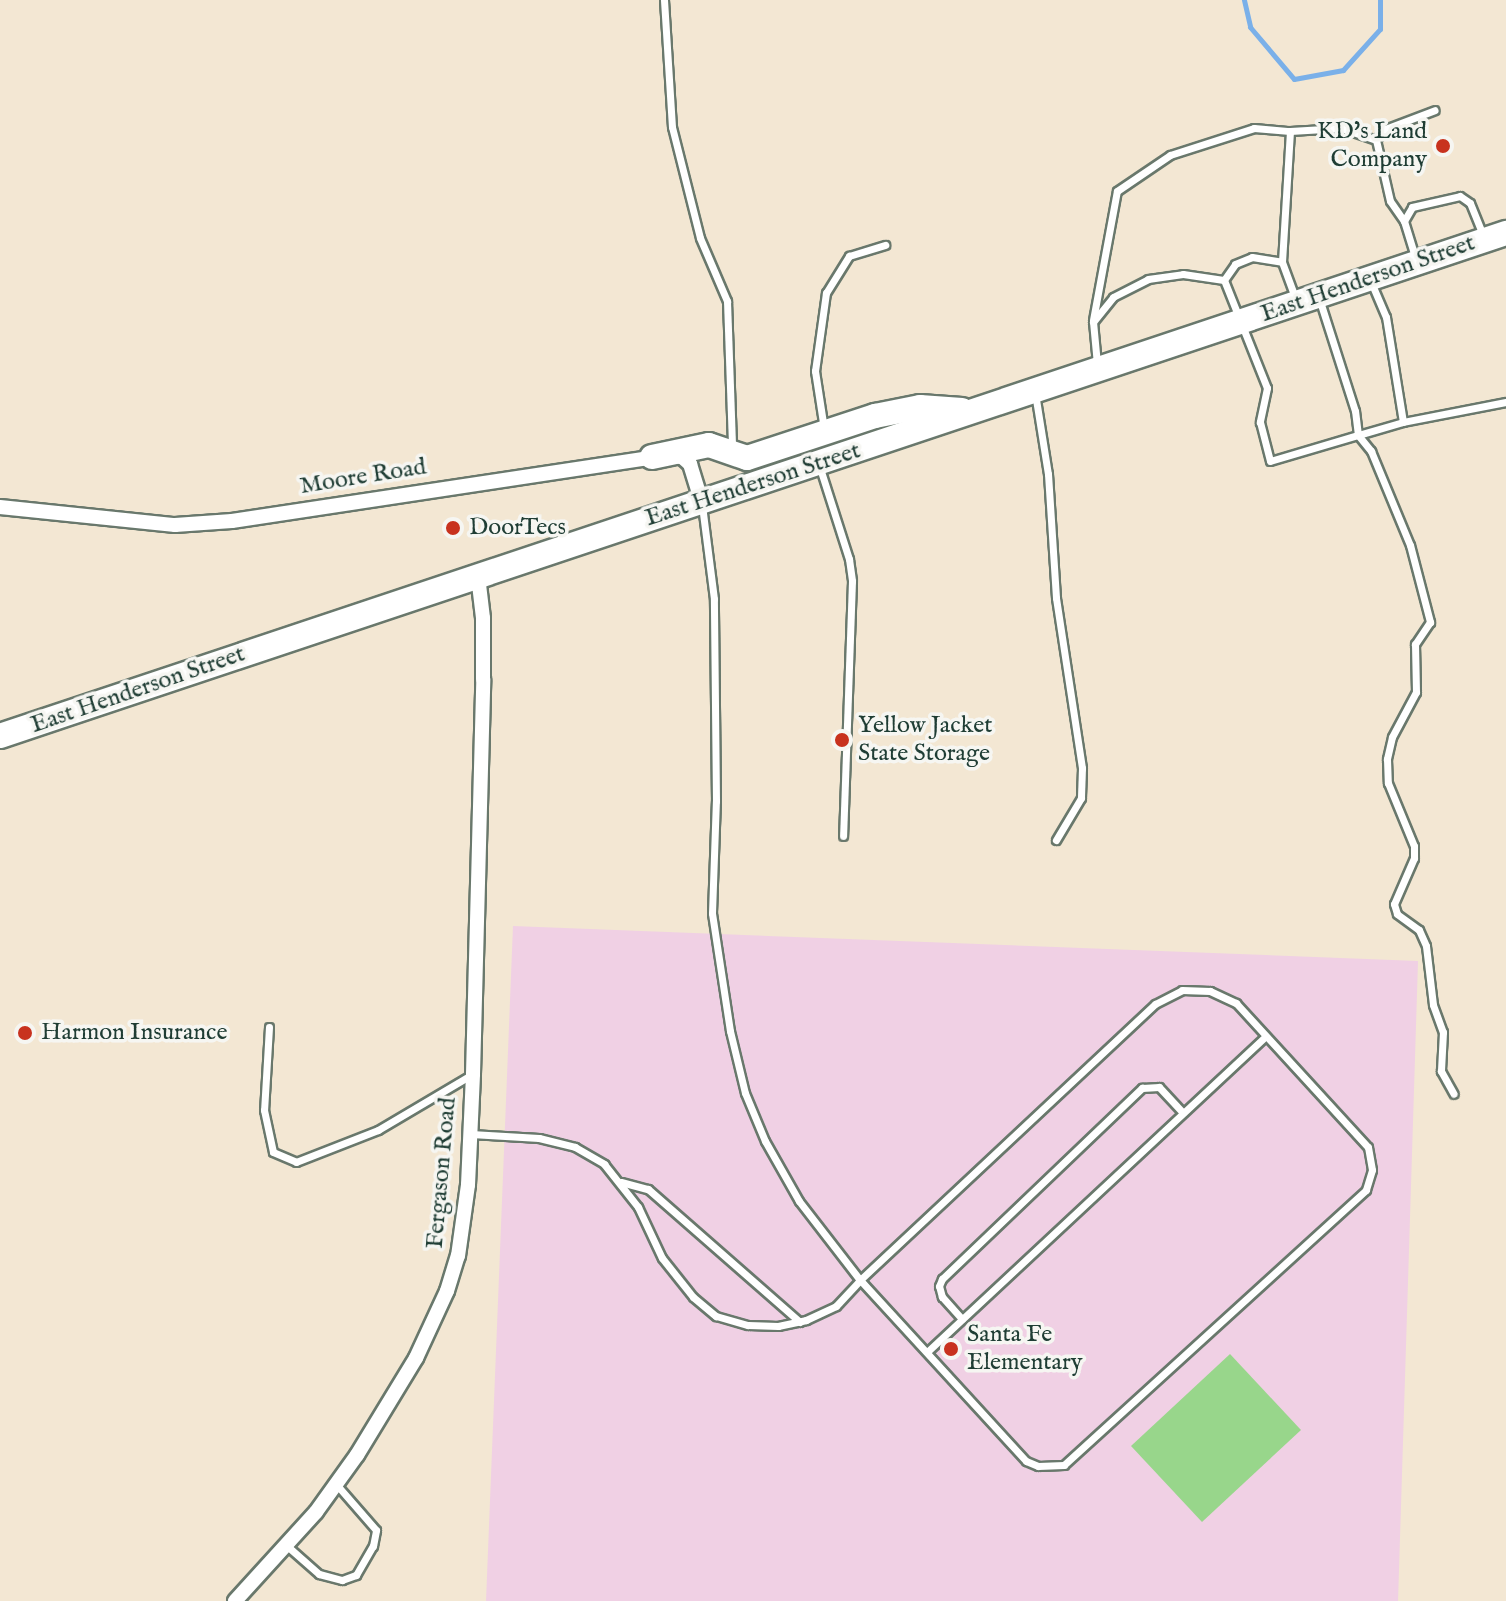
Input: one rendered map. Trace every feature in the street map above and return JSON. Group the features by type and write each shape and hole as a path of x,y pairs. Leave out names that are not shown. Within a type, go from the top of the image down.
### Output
{"main road":[{"name":"East Henderson Street","path":"0,736 1495,237"},
{"path":"652,457 709,445 747,458 875,416 920,407 976,410"}],"street":[{"name":"Moore Road","path":"0,507 175,525 232,521 652,457 682,457 690,464 702,503"},
{"name":"Fergason Road","path":"235,1601 336,1483 416,1358 447,1291 465,1221 473,1074 483,679 483,618 478,576"}],"lane":[{"path":"664,0 672,127 700,238 727,301 733,430 729,452"},
{"path":"1376,140 1385,129 1435,110"},
{"path":"1097,370 1093,322 1117,191 1170,155 1254,128 1290,131 1341,128 1376,140"},
{"path":"1290,131 1282,262 1307,300 1355,411 1358,435 1371,451 1410,545 1430,622 1415,644 1416,692 1392,737 1387,759 1388,783 1414,846 1414,858 1394,904 1397,914 1419,930 1426,946 1433,1005 1443,1032 1441,1071 1454,1094"},
{"path":"1376,140 1390,201 1404,221 1417,263"},
{"path":"1404,221 1412,207 1460,196 1470,203 1495,237"},
{"path":"843,836 852,581 826,461 825,432 815,371 826,293 849,256 885,245"},
{"path":"1224,280 1235,264 1252,257 1282,262"},
{"path":"1093,322 1113,297 1148,279 1183,274 1224,280"},
{"path":"1370,279 1386,317 1403,422"},
{"path":"1224,280 1243,321 1267,388 1260,422 1270,461 1403,422 1506,402"},
{"path":"1035,391 1048,474 1056,598 1082,768 1081,798 1056,840"},
{"path":"471,1134 539,1138 575,1147 604,1164 621,1182 662,1258 693,1297 716,1316 748,1325 800,1322 836,1306 860,1280 1168,996 1182,990 1210,991 1236,1003 1368,1147 1372,1170 1366,1190 1064,1465 1051,1467 1026,1461 860,1280 799,1201 765,1141 745,1093 730,1031 712,913 716,801 714,599 702,503"},
{"path":"269,1027 264,1110 273,1152 296,1162 378,1130 473,1074"},
{"path":"927,1352 1266,1036"},
{"path":"962,1319 939,1291 942,1279 1142,1088 1159,1087 1183,1113"},
{"path":"621,1182 648,1189 800,1322"},
{"path":"286,1545 319,1574 342,1580 356,1575 373,1546 376,1530 336,1483"}],"shaded area":[{"name":"Santa Fe Elementary","path":"513,926 1418,961 1398,1601 486,1601"}],"green space":[{"path":"1230,1354 1301,1430 1202,1522 1131,1446"}],"waterway":[{"path":"1244,0 1250,27 1294,79 1343,70 1380,29 1380,0"}],"place":[{"name":"KD's Land Company","path":"1443,146"},
{"name":"DoorTecs","path":"453,528"},
{"name":"Yellow Jacket State Storage","path":"842,740"},
{"name":"Harmon Insurance","path":"25,1033"},
{"name":"Santa Fe Elementary","path":"951,1349"}]}
